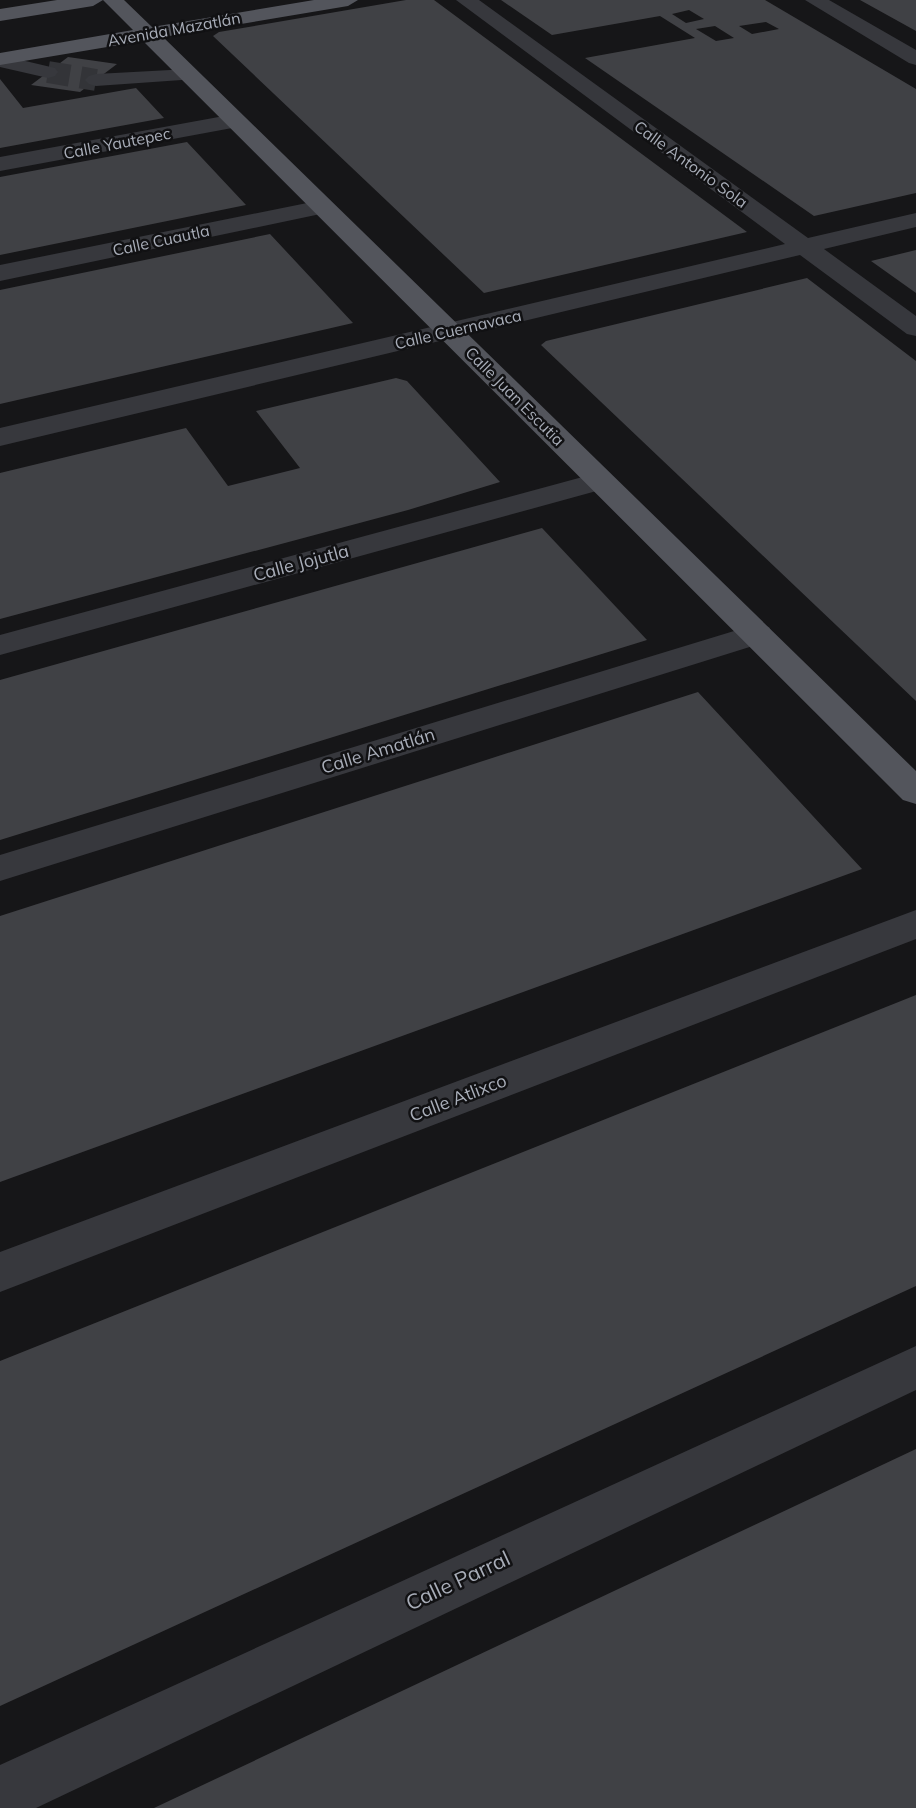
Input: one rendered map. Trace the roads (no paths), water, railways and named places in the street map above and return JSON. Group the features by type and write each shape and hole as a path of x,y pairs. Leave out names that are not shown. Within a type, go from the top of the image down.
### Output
{"main road":[{"path":"0,15 93,0"},
{"name":"Calle Juan Escutia","path":"113,0 916,792"},
{"name":"Avenida Mazatlán","path":"0,60 348,0"}],"street":[{"name":"Calle Antonio Sola","path":"466,0 916,328"},
{"path":"815,0 916,59"},
{"path":"0,60 48,72"},
{"path":"96,80 188,75"},
{"name":"Calle Yautepec","path":"0,164 234,121"},
{"name":"Calle Cuautla","path":"0,273 322,207"},
{"name":"Calle Cuernavaca","path":"0,437 916,220"},
{"name":"Calle Jojutla","path":"0,645 601,481"},
{"name":"Calle Amatlán","path":"0,868 757,634"},
{"name":"Calle Atlixco","path":"0,1272 916,924"},
{"name":"Calle Parral","path":"0,1796 916,1367"}],"tunnel":[{"path":"48,72 96,80"}]}
